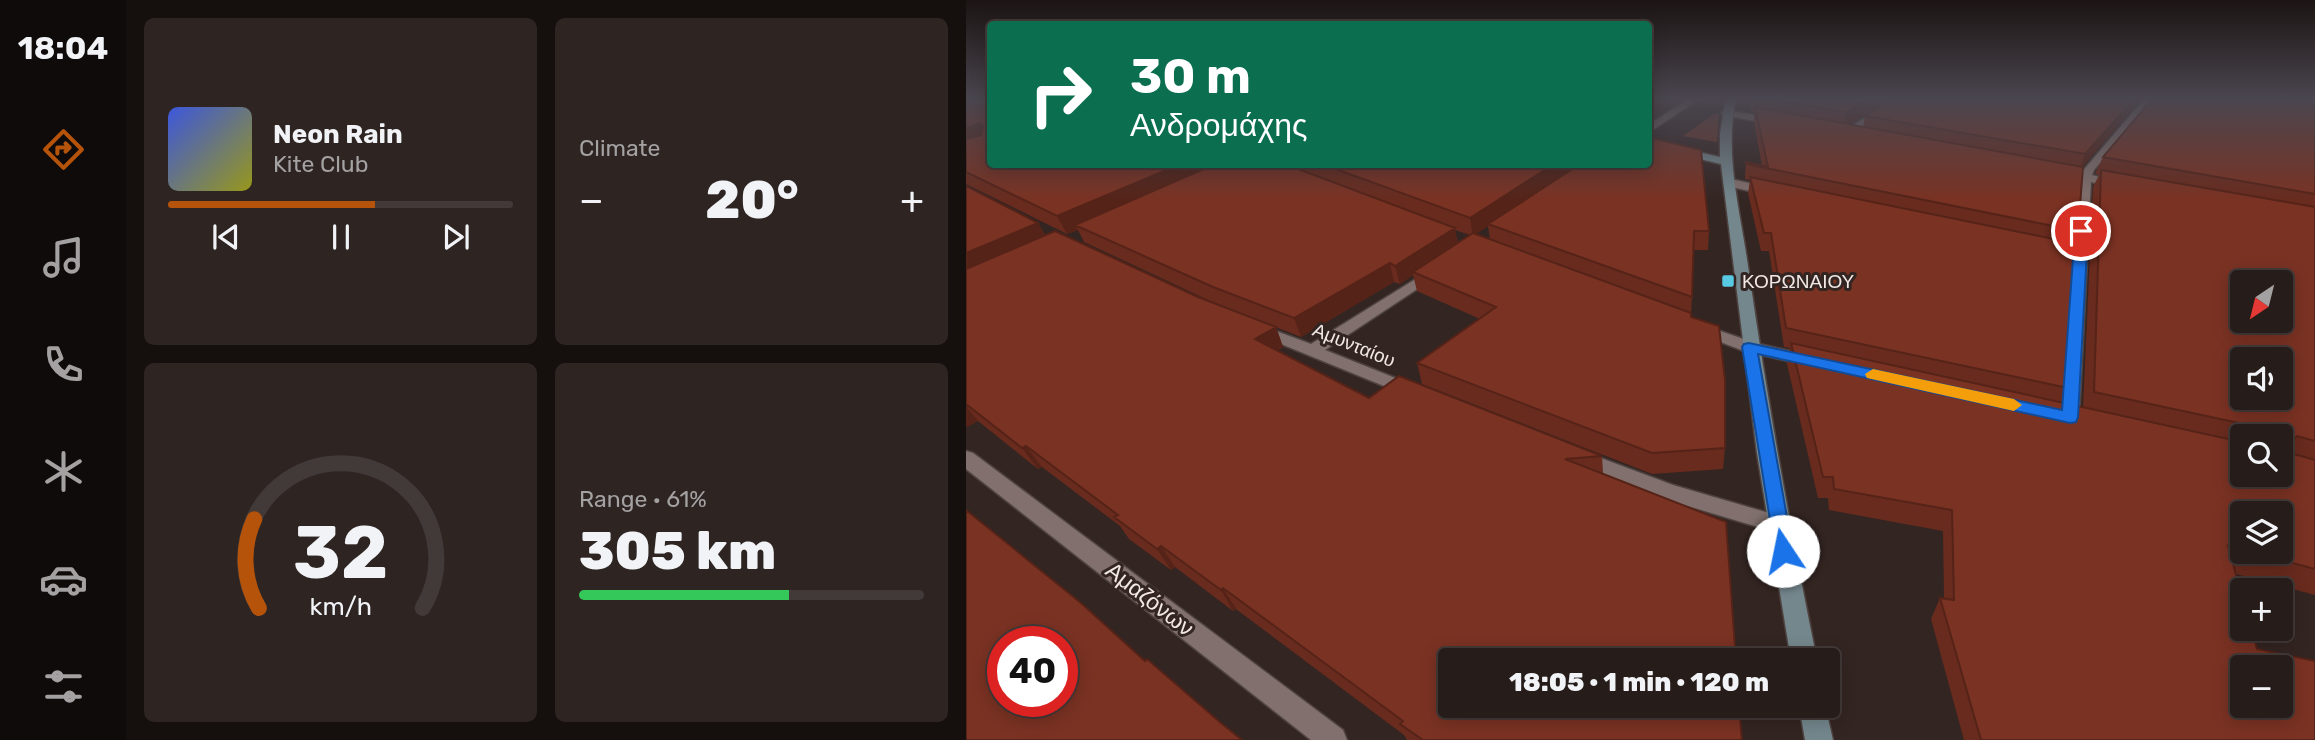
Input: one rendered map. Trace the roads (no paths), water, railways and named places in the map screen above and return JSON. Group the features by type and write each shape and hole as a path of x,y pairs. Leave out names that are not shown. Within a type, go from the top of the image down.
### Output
{"street":[{"path":"1727,133 1728,162 1749,347 1802,648"},
{"path":"1841,133 1860,136"},
{"path":"2070,417 2073,256 2085,178 2088,169 2120,133"},
{"path":"1652,145 1728,162"},
{"path":"2045,170 2125,185"},
{"path":"1731,183 1784,194"},
{"path":"1312,351 1451,260"},
{"name":"Αμυνταίου","path":"1239,321 1426,396"},
{"path":"1684,323 1749,347 1830,365"},
{"path":"1566,452 1668,492 1778,524"},
{"name":"Αμαζόνων","path":"966,458 1333,740"},
{"path":"1815,718 1819,740"}],"place":[{"name":"ΚΟΡΩΝΑΙΟΥ","path":"1728,281"}]}
